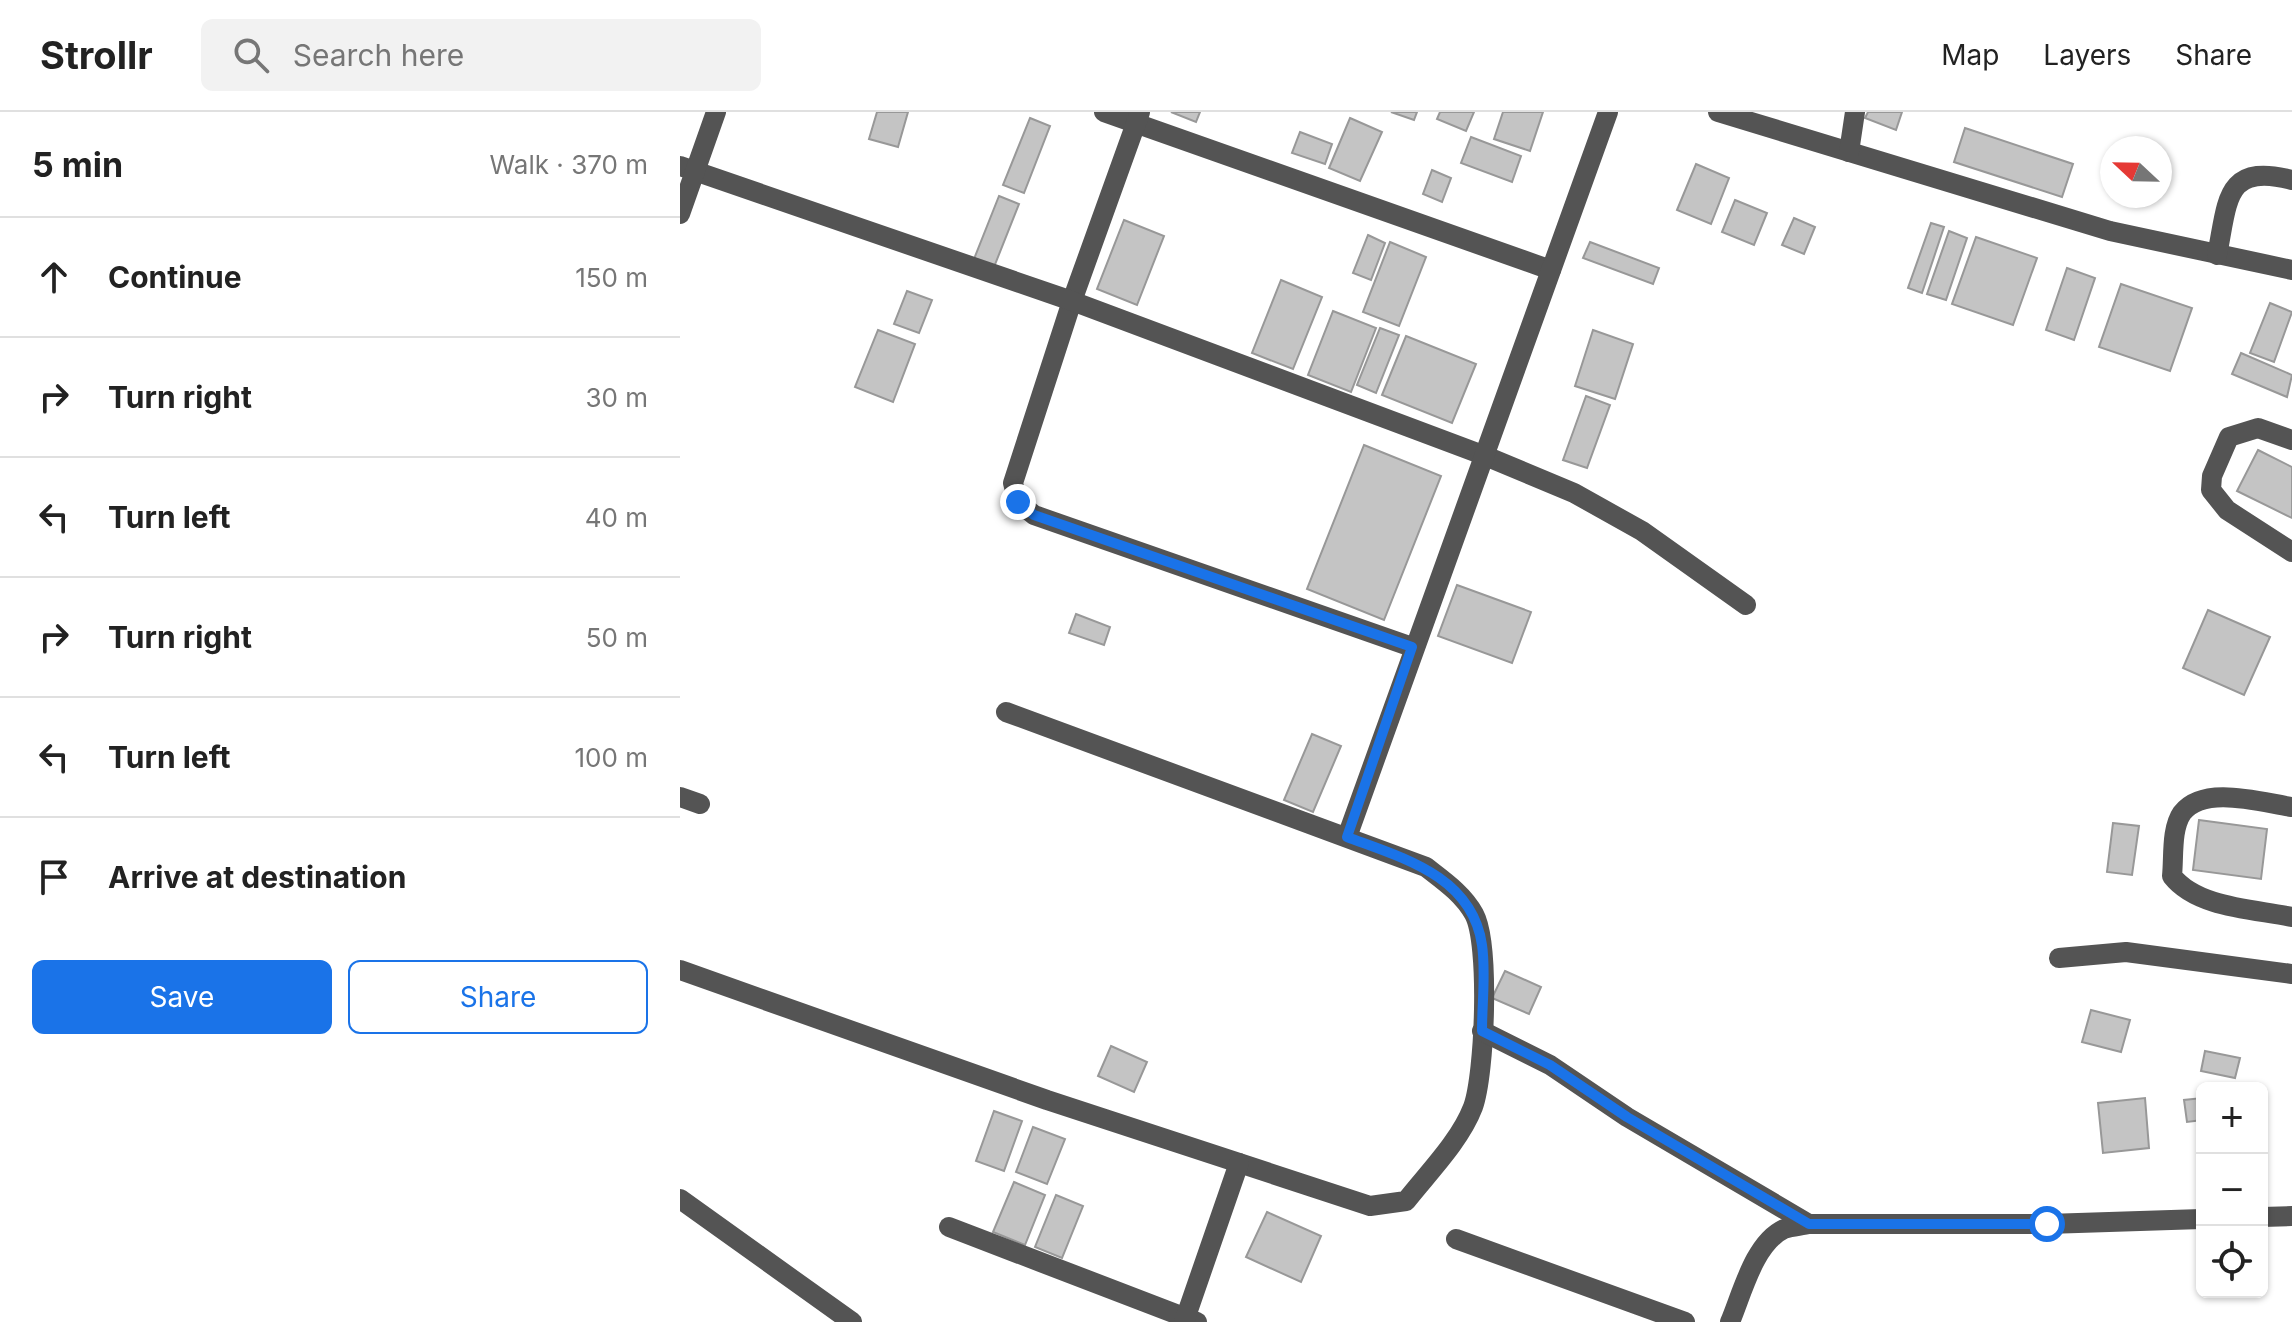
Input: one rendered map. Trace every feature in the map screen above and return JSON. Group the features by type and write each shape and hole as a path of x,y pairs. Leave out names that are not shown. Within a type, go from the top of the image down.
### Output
{"street":[{"path":"680,214 688,169 716,112"},
{"path":"1104,112 1138,118 1551,270"},
{"path":"1347,837 1412,647 1608,112"},
{"path":"1718,112 2110,231 2292,270"},
{"path":"1849,152 1855,112"},
{"path":"1138,118 1072,301 1013,483 1018,502 1034,515 1412,647"},
{"path":"688,169 1072,301 1483,455 1574,493 1642,531 1746,605"},
{"path":"2217,255 2230,192 2241,180 2256,174 2292,180"},
{"path":"2292,440 2258,428 2229,437 2212,476 2211,490 2227,510 2292,552"},
{"path":"680,970 1047,1100 1370,1206 1406,1201 1454,1138 1473,1107 1483,1051 1483,946 1475,915 1457,891 1426,867 1006,712"},
{"path":"680,797 700,804"},
{"path":"2292,807 2220,798 2199,801 2183,813 2176,830 2172,876 2181,887 2204,899 2292,917"},
{"path":"2059,958 2126,952 2292,974"},
{"path":"1482,1031 1550,1065 1627,1117 1809,1224"},
{"path":"949,1227 1189,1321 1239,1163"},
{"path":"680,1199 852,1322"},
{"path":"2268,1217 2292,1216"},
{"path":"1730,1322 1752,1269 1767,1244 1783,1230 1809,1224 2047,1224 2196,1219"},
{"path":"1456,1239 1685,1322"}],"building":[{"path":"877,112 908,112 898,147 869,139"},
{"path":"1171,112 1200,112 1196,122"},
{"path":"1391,112 1417,112 1414,120"},
{"path":"1440,112 1474,112 1466,131 1437,119"},
{"path":"1503,112 1543,112 1530,151 1494,139"},
{"path":"1868,112 1902,112 1896,130 1865,118"},
{"path":"1030,118 1050,126 1024,193 1003,185"},
{"path":"1350,118 1382,132 1360,181 1329,168"},
{"path":"1965,128 2073,164 2062,197 1954,162"},
{"path":"1300,132 1332,144 1325,164 1292,153"},
{"path":"1471,137 1521,156 1512,182 1461,163"},
{"path":"1696,164 1729,178 1711,224 1677,210"},
{"path":"1432,170 1451,178 1442,202 1423,194"},
{"path":"999,196 1019,204 994,267 974,259"},
{"path":"1735,200 1767,213 1754,245 1722,232"},
{"path":"1794,218 1815,227 1804,254 1782,245"},
{"path":"1124,220 1164,236 1137,305 1097,289"},
{"path":"1931,223 1944,227 1922,293 1908,288"},
{"path":"1949,231 1967,238 1946,300 1927,294"},
{"path":"1368,235 1385,243 1371,280 1353,273"},
{"path":"1976,237 2037,258 2013,325 1952,304"},
{"path":"1390,242 1426,257 1399,326 1363,312"},
{"path":"1590,242 1659,268 1653,284 1583,258"},
{"path":"2067,268 2095,278 2074,340 2046,330"},
{"path":"1281,280 1322,297 1293,369 1252,353"},
{"path":"2121,284 2192,308 2170,371 2099,347"},
{"path":"907,291 932,300 919,333 894,324"},
{"path":"2270,303 2292,312 2274,362 2250,353"},
{"path":"1333,311 1376,328 1351,392 1308,375"},
{"path":"1380,328 1399,335 1376,393 1357,385"},
{"path":"878,330 915,344 893,402 855,387"},
{"path":"1593,330 1633,344 1615,399 1575,386"},
{"path":"1406,336 1476,364 1452,423 1382,395"},
{"path":"2241,353 2292,375 2287,397 2232,374"},
{"path":"1586,396 1610,405 1587,468 1563,460"},
{"path":"1364,445 1441,476 1384,620 1307,589"},
{"path":"2258,450 2292,467 2292,518 2237,491"},
{"path":"1457,585 1531,612 1512,663 1438,636"},
{"path":"2208,610 2270,637 2244,695 2183,668"},
{"path":"1076,614 1110,627 1104,645 1069,633"},
{"path":"1312,734 1341,746 1313,812 1284,800"},
{"path":"2199,820 2267,829 2261,879 2193,870"},
{"path":"2113,823 2139,826 2132,875 2107,872"},
{"path":"1505,971 1541,987 1529,1014 1492,998"},
{"path":"2091,1010 2130,1020 2121,1052 2082,1042"},
{"path":"1111,1046 1147,1062 1134,1092 1098,1076"},
{"path":"2205,1051 2240,1058 2235,1078 2201,1071"},
{"path":"2145,1098 2149,1148 2103,1153 2098,1103"},
{"path":"2196,1099 2196,1121 2187,1122 2184,1100"},
{"path":"994,1111 1022,1121 1004,1171 976,1161"},
{"path":"1033,1127 1065,1139 1047,1184 1016,1172"},
{"path":"1014,1182 1045,1195 1025,1245 993,1232"},
{"path":"1056,1195 1083,1206 1062,1258 1035,1247"},
{"path":"1267,1212 1321,1236 1301,1282 1246,1257"}],"route":[{"path":"1018,502 1034,515 1412,647 1347,837 1426,867 1457,891 1475,915 1483,946 1482,1031 1550,1065 1627,1117 1809,1224 2047,1224"}]}
